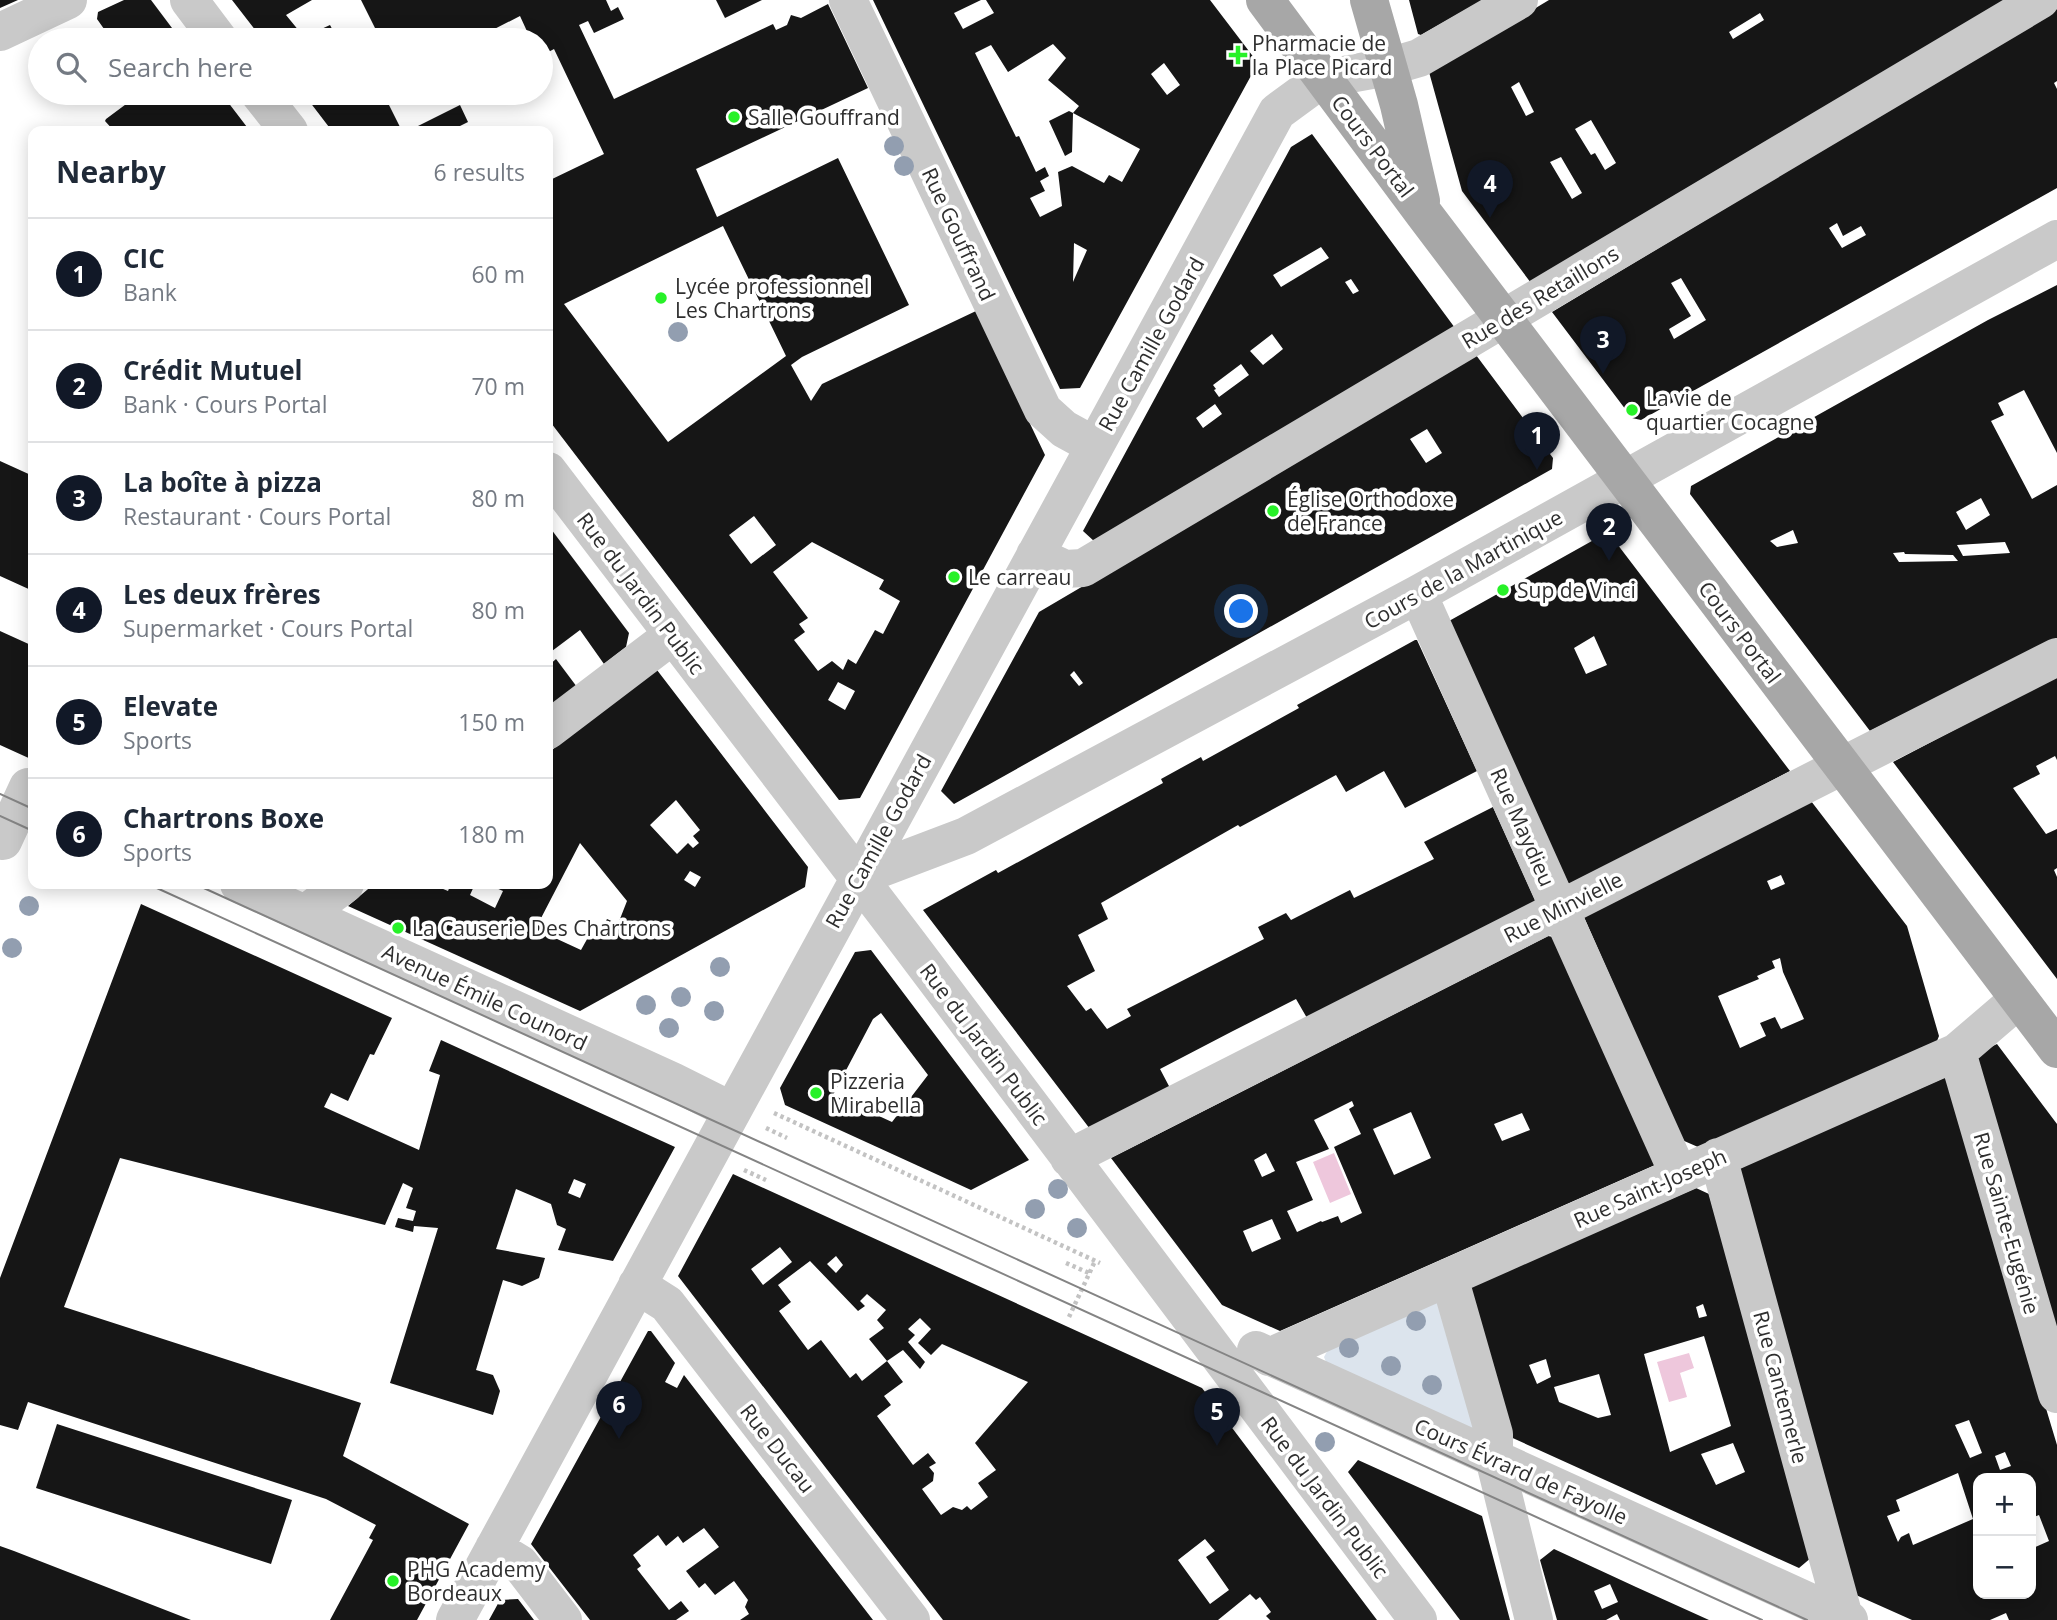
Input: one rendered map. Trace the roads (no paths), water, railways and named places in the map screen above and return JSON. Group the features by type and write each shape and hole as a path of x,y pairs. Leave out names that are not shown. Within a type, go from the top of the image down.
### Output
{"main road":[{"name":"Cours Portal","path":"1265,0 1842,765 2043,1021"},
{"name":"Cours Portal","path":"1369,0 1406,135 1424,214"}],"street":[{"path":"0,32 68,0"},
{"path":"189,0 210,28"},
{"name":"Rue Gouffrand","path":"848,0 1043,410 1065,429 1095,446"},
{"path":"1322,79 1388,67 1419,58 1519,0"},
{"name":"Rue des Retaillons","path":"1035,555 1065,569 1083,568 2040,0"},
{"name":"Rue Camille Godard","path":"455,1620 637,1285 753,1115 858,877 1277,112 1322,79"},
{"path":"268,105 285,126"},
{"name":"Cours de la Martinique","path":"858,877 966,836 1418,594 2057,239"},
{"name":"Rue du Jardin Public","path":"553,478 1418,1620"},
{"name":"Rue Maydieu","path":"1418,594 1679,1175"},
{"path":"553,726 673,635"},
{"name":"Rue Minvielle","path":"1069,1158 2057,657"},
{"path":"3,841 20,784"},
{"name":"Avenue Émile Counord","path":"250,889 753,1115"},
{"path":"305,914 338,889"},
{"name":"Rue Saint-Joseph","path":"1269,1357 1957,1052 2043,1021"},
{"name":"Rue Sainte-Eugénie","path":"1957,1052 2057,1394"},
{"name":"Rue Cantemerle","path":"1718,1157 1847,1619"},
{"path":"1449,1277 1494,1434 1494,1458 1534,1620"},
{"name":"Rue Ducau","path":"637,1285 667,1304 911,1620"},
{"name":"Cours Évrard de Fayolle","path":"1194,1322 1847,1619"},
{"path":"494,1548 520,1564 563,1620"}],"tram line":[{"path":"0,794 28,807"},
{"path":"0,816 28,829"},
{"path":"159,889 1762,1620"},
{"path":"206,889 1807,1620"}],"place":[{"name":"Pharmacie de la Place Picard","path":"1238,55"},
{"name":"Salle Gouffrand","path":"734,117"},
{"name":"Les deux frères","path":"1490,218"},
{"name":"Lycée professionnel Les Chartrons","path":"661,298"},
{"name":"La boîte à pizza","path":"1603,374"},
{"name":"La vie de quartier Cocagne","path":"1632,410"},
{"name":"CIC","path":"1537,470"},
{"name":"Église Orthodoxe de France","path":"1273,511"},
{"name":"Crédit Mutuel","path":"1609,561"},
{"name":"Le carreau","path":"954,577"},
{"name":"Sup de Vinci","path":"1503,590"},
{"name":"La Causerie Des Chartrons","path":"398,928"},
{"name":"Pizzeria Mirabella","path":"816,1093"},
{"name":"Chartrons Boxe","path":"619,1439"},
{"name":"Elevate","path":"1217,1446"},
{"name":"PHG Academy Bordeaux","path":"393,1581"}]}
